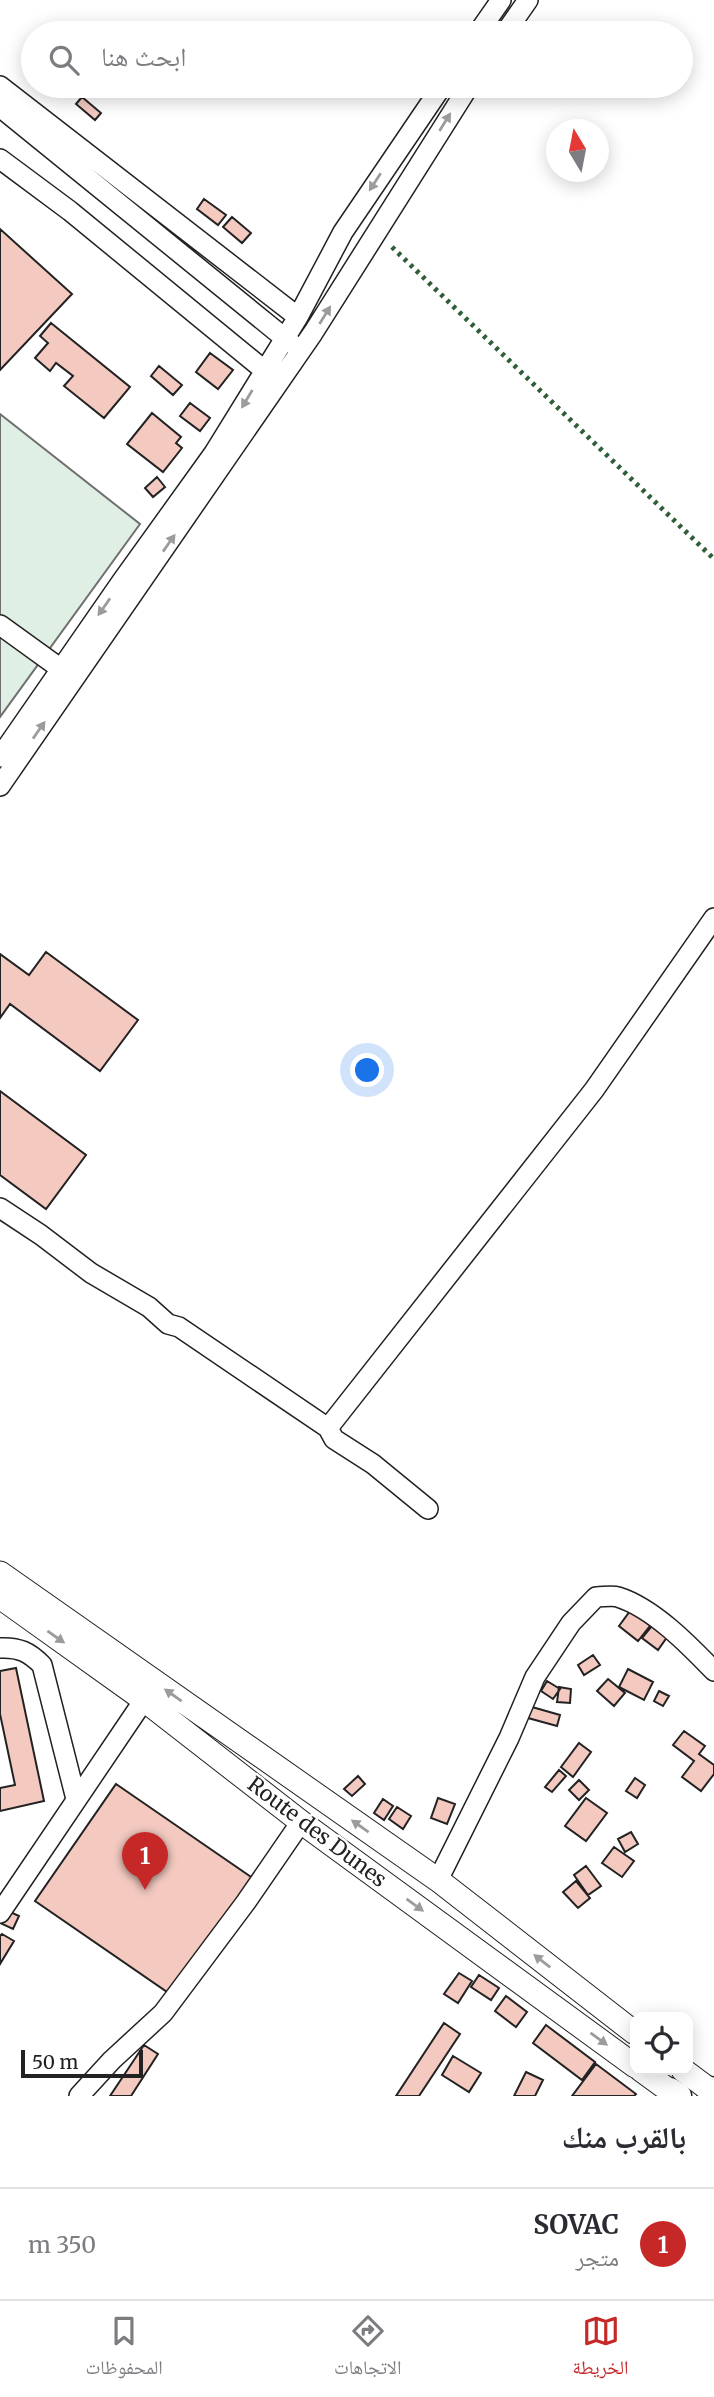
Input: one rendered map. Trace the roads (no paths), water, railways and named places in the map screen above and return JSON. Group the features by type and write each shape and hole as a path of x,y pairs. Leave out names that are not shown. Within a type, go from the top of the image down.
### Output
{"main road":[{"name":"Route des Dunes","path":"0,1573 438,1880 630,2029"},
{"name":"Route des Dunes","path":"0,1597 144,1700 301,1822 630,2062"},
{"path":"651,2075 676,2088 713,2092"}],"street":[{"path":"486,21 501,0"},
{"path":"513,21 528,0"},
{"path":"0,86 298,317"},
{"path":"0,757 214,453 298,317 343,232 434,98"},
{"path":"0,786 301,351 461,98"},
{"path":"0,107 301,351"},
{"path":"0,159 70,211 264,370"},
{"path":"0,625 61,669"},
{"path":"327,1428 594,1090 714,918"},
{"path":"0,1208 91,1273 149,1307 168,1324 180,1327 327,1428 334,1439 373,1464 428,1509"},
{"path":"438,1880 509,1738 535,1677 571,1623 596,1597 616,1596 642,1609 686,1642 714,1671"},
{"path":"0,1648 13,1647 31,1653 42,1665 76,1800"},
{"path":"0,1913 144,1700"},
{"path":"79,2096 112,2060 163,2013 246,1902 301,1822"}],"place":[{"name":"SOVAC","path":"145,1890"}]}
